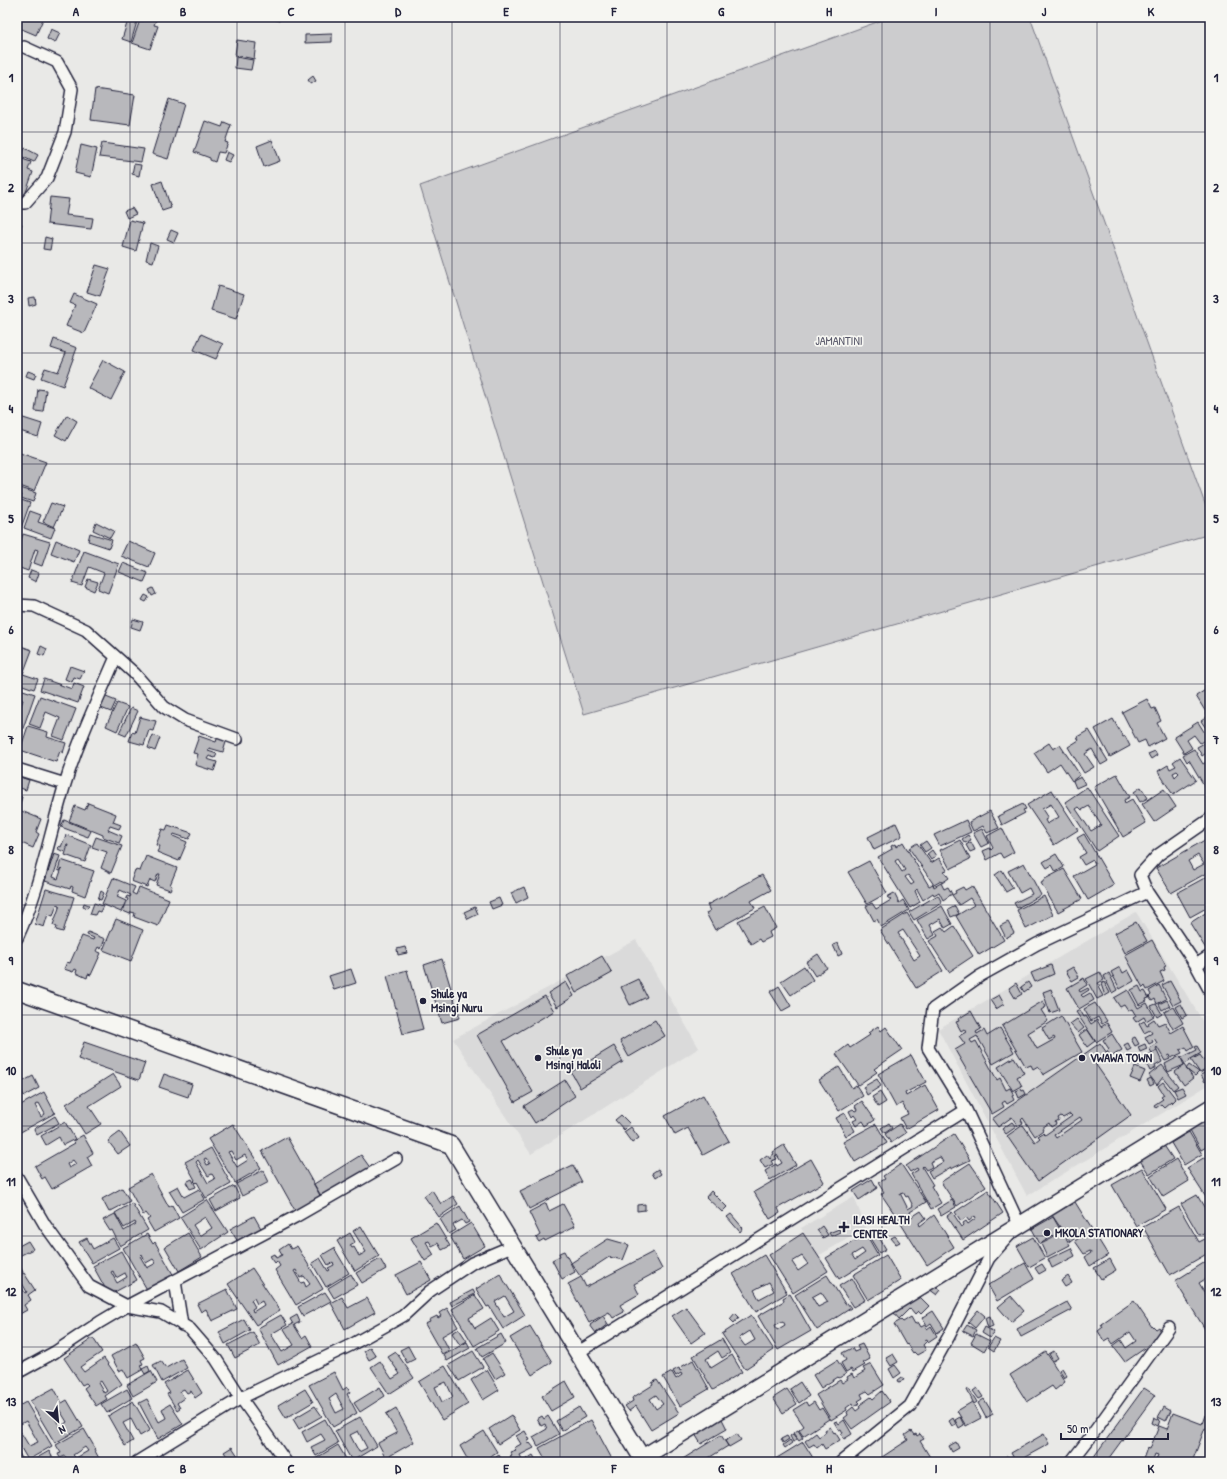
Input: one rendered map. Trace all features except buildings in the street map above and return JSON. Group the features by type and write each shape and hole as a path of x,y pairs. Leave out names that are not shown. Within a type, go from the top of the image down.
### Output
{"street":[{"path":"17,203 25,203 47,178 65,132 72,89 57,62 24,46"},
{"path":"17,605 34,606 86,630 134,673 164,707 185,720 237,739"},
{"path":"17,938 43,867 65,784 92,712 116,657"},
{"path":"17,769 65,784"},
{"path":"1210,819 1158,855 1140,875 1147,892 1196,965 1210,991"},
{"path":"1019,1224 966,1110 928,1048 933,1009 980,976 1037,944 1147,892"},
{"path":"1196,965 1210,956"},
{"path":"17,990 451,1145 640,1460 1019,1224 1210,1108"},
{"path":"577,1353 966,1110"},
{"path":"17,1373 55,1352 127,1306 295,1217 396,1159"},
{"path":"17,1177 45,1225 89,1286 127,1306 161,1312 190,1329 216,1359 241,1398 286,1462"},
{"path":"841,1462 910,1406 949,1336 989,1258 1019,1224"},
{"path":"137,1462 241,1398 351,1345 403,1316 430,1291 472,1263 512,1246"},
{"path":"175,1281 182,1325"},
{"path":"1071,1462 1169,1328"}],"shaded area":[{"name":"VWAWA TOWN","path":"1136,912 1210,1033 1210,1084 1027,1196 938,1029"},
{"path":"636,940 699,1048 531,1154 453,1039"},
{"name":"ILASI HEALTH CENTER","path":"854,1197 866,1228 818,1256 801,1228"}],"green space":[{"name":"JAMANTINI","path":"891,17 1030,17 1210,518 1210,534 584,714 420,186"}],"place":[{"name":"Shule ya Msingi Nuru","path":"423,1001"},
{"name":"Shule ya Msingi Haloli","path":"538,1058"},
{"name":"VWAWA TOWN","path":"1082,1058"},
{"name":"ILASI HEALTH CENTER","path":"844,1227"},
{"name":"MKOLA STATIONARY","path":"1047,1233"}]}
